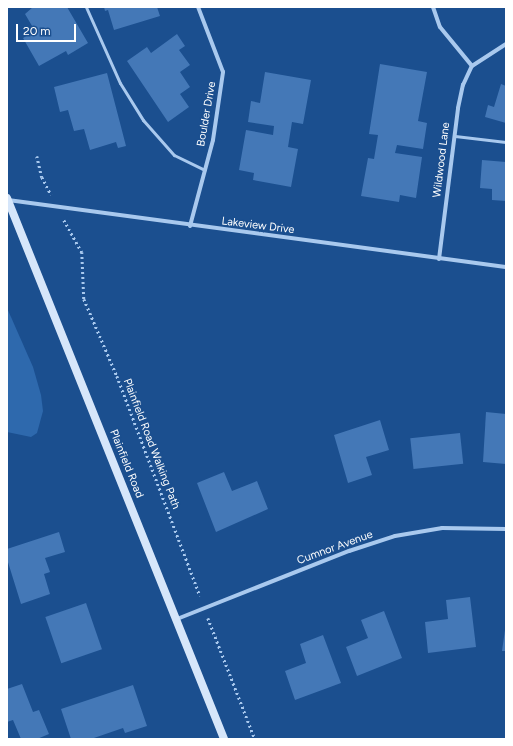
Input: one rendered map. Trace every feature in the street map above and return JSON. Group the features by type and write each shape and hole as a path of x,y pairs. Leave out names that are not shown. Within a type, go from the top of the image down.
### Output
{"main road":[{"name":"Plainfield Road","path":"7,199 224,739"}],"street":[{"name":"Boulder Drive","path":"190,226 206,170 221,94 223,72 198,7"},
{"path":"433,7 440,27 472,66 506,44"},
{"name":"Wildwood Lane","path":"439,259 454,136 463,85 472,66"},
{"name":"Lakeview Drive","path":"7,199 190,226 506,267"},
{"name":"Cumnor Avenue","path":"177,619 349,551 395,536 442,528 506,529"}],"lane":[{"path":"86,7 120,83 143,120 174,155 206,170"},
{"path":"454,136 506,142"}],"path":[{"name":"Plainfield Road Walking Path","path":"37,156 42,177 82,252 84,299 117,376 255,739"}],"shaded area":[{"path":"7,308 33,367 41,395 43,411 37,433 31,437 7,432"}],"building":[{"path":"33,7 67,7 88,43 68,55 66,51 39,66 23,38 35,31 25,14"},
{"path":"104,7 157,7 160,16 114,30 108,10 105,11"},
{"path":"177,34 185,46 179,50 190,65 180,72 190,87 180,94 189,107 168,122 127,61 147,47 151,53"},
{"path":"380,64 427,72 418,121 427,123 423,149 397,145 395,153 422,157 416,198 400,195 399,202 361,196 368,158 374,159 378,135 369,134"},
{"path":"265,72 311,80 303,124 292,122 288,147 298,149 291,187 253,180 254,173 239,170 246,130 273,135 274,126 248,122 251,101 260,103"},
{"path":"107,73 126,146 118,148 116,142 90,150 84,129 74,131 68,110 60,112 54,87"},
{"path":"501,84 506,86 506,123 485,117 488,105 494,107"},
{"path":"482,160 506,162 506,201 492,200 492,189 480,188"},
{"path":"486,412 506,414 506,464 483,462"},
{"path":"380,420 389,450 366,457 372,475 348,483 334,435"},
{"path":"460,433 463,464 414,469 410,438"},
{"path":"224,472 232,491 257,481 268,509 216,532 197,483"},
{"path":"59,532 65,552 45,558 50,572 44,574 50,594 21,604 7,559 7,549"},
{"path":"470,597 476,647 428,653 425,622 448,619 446,600"},
{"path":"86,603 102,649 61,663 45,617"},
{"path":"384,611 402,658 357,676 346,647 368,638 361,620"},
{"path":"505,630 506,651 502,651"},
{"path":"323,635 341,683 295,700 285,671 306,663 300,644"},
{"path":"22,684 33,712 39,710 49,734 37,739 21,739 13,720 7,722 7,689"},
{"path":"133,685 147,726 125,733 123,728 91,739 71,739 61,709"}]}
